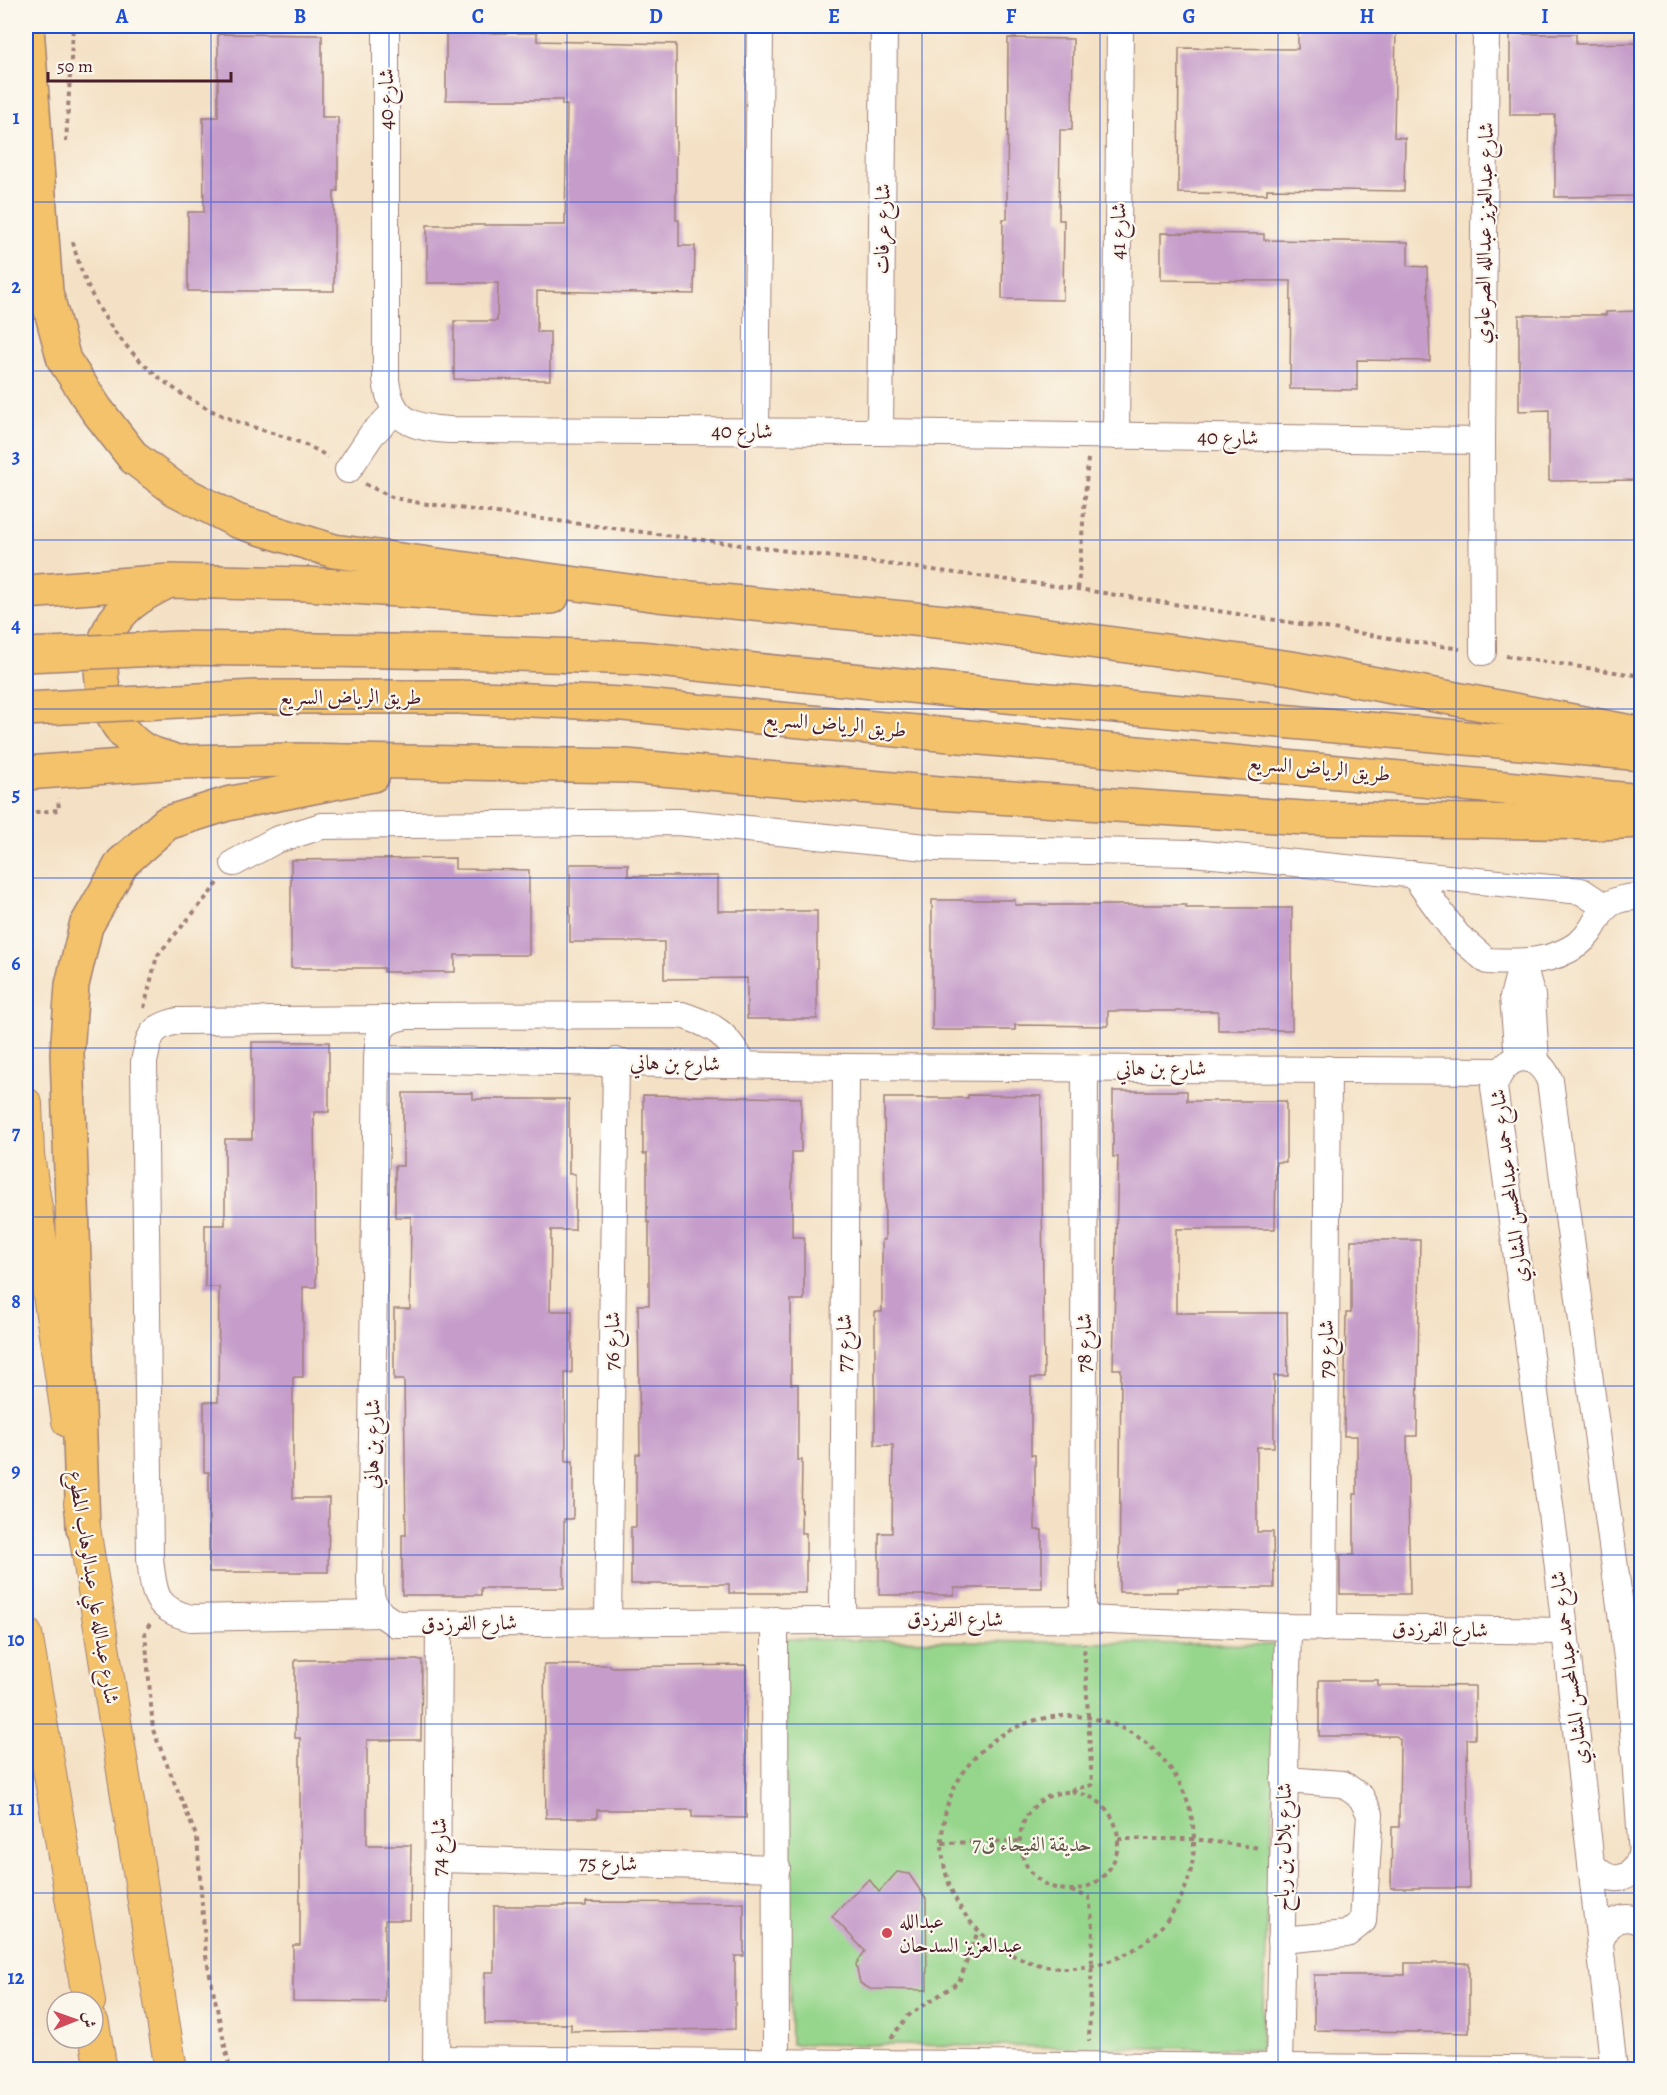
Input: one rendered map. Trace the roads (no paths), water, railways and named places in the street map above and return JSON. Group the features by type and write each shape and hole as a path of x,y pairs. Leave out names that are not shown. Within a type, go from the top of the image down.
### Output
{"highway":[{"path":"27,26 46,292 64,360 96,410 134,458 175,489 237,520 334,551 658,595 957,623 1292,668 1641,734"},
{"path":"26,592 169,581 307,584 517,598 658,595"},
{"path":"169,581 137,597 113,623 101,657 102,692 117,725 143,749 177,762"},
{"name":"طريق الرياض السريع","path":"26,655 179,648 460,652 639,658 1017,697 1641,754"},
{"name":"طريق الرياض السريع","path":"26,709 256,697 459,697 623,704 1641,801"},
{"path":"26,773 177,762 296,760 626,766 939,793 1304,818 1598,823 1641,821"},
{"path":"84,1528 68,1053 72,986 86,926 122,862 167,823 227,804 435,763"}],"main road":[{"name":"شارع عبدالله علي عبدالوهاب المطوع","path":"26,1104 28,1155 84,1528 171,2070"},
{"path":"26,1634 87,1990"},
{"path":"98,2050 101,2070"}],"street":[{"name":"شارع 40","path":"386,26 386,380 388,398 396,411 410,424 428,429 880,432 1482,441"},
{"path":"756,431 760,26"},
{"name":"شارع عرفات","path":"880,432 884,26"},
{"name":"شارع 41","path":"1116,436 1120,26"},
{"name":"شارع عبدالعزيز عبدالله الصرعاوي","path":"1483,652 1482,441 1486,26"},
{"path":"348,470 372,434 396,411"},
{"path":"234,863 276,840 322,826 678,822 936,848 1193,853 1581,891 1604,906"},
{"path":"1413,874 1456,935 1487,962 1548,960 1580,943 1604,906 1632,897 1641,897"},
{"name":"شارع حمد عبدالمحسن المشاري","path":"1522,962 1532,996 1518,1064 1494,1087 1564,1631 1614,2070"},
{"path":"381,1614 191,1617 174,1614 162,1606 154,1591 150,1546 144,1129 144,1062 151,1034 159,1025 177,1020 682,1015 708,1024 729,1039 744,1065"},
{"path":"377,1059 382,1026 390,1019"},
{"name":"شارع بن هاني","path":"381,1614 372,1600 370,1584 377,1059 846,1067 1328,1069 1518,1064"},
{"name":"شارع 76","path":"608,1620 616,1062"},
{"path":"1518,1064 1546,1070 1550,1081 1617,1592 1635,1664 1641,1854 1639,1865 1631,1874 1621,1879 1609,1878 1599,1873 1592,1864"},
{"name":"شارع 77","path":"843,1619 846,1067"},
{"name":"شارع 78","path":"1083,1619 1085,1068"},
{"name":"شارع 79","path":"1324,1628 1328,1069"},
{"path":"1617,1592 1641,1610"},
{"name":"شارع الفرزدق","path":"381,1614 396,1624 608,1620 1083,1619 1288,1628 1564,1631"},
{"path":"775,1620 776,2062"},
{"name":"شارع 74","path":"436,2064 439,1624"},
{"name":"شارع بلال بن رباح","path":"1280,2067 1288,1628"},
{"path":"1281,1940 1347,1934 1363,1921 1370,1814 1361,1797 1343,1784 1284,1780"},
{"name":"شارع 75","path":"439,1859 777,1868"},
{"path":"1600,1943 1604,1931 1611,1922 1622,1918 1634,1919 1641,1923"},
{"path":"436,2064 672,2065 776,2062 884,2063 909,2066 1089,2065 1604,2070"}],"place":[{"name":"عبدالله عبدالعزيز السدحان","path":"887,1933"}],"park label":[{"name":"حديقة الفيحاء ق7","path":"1032,1844"}]}
